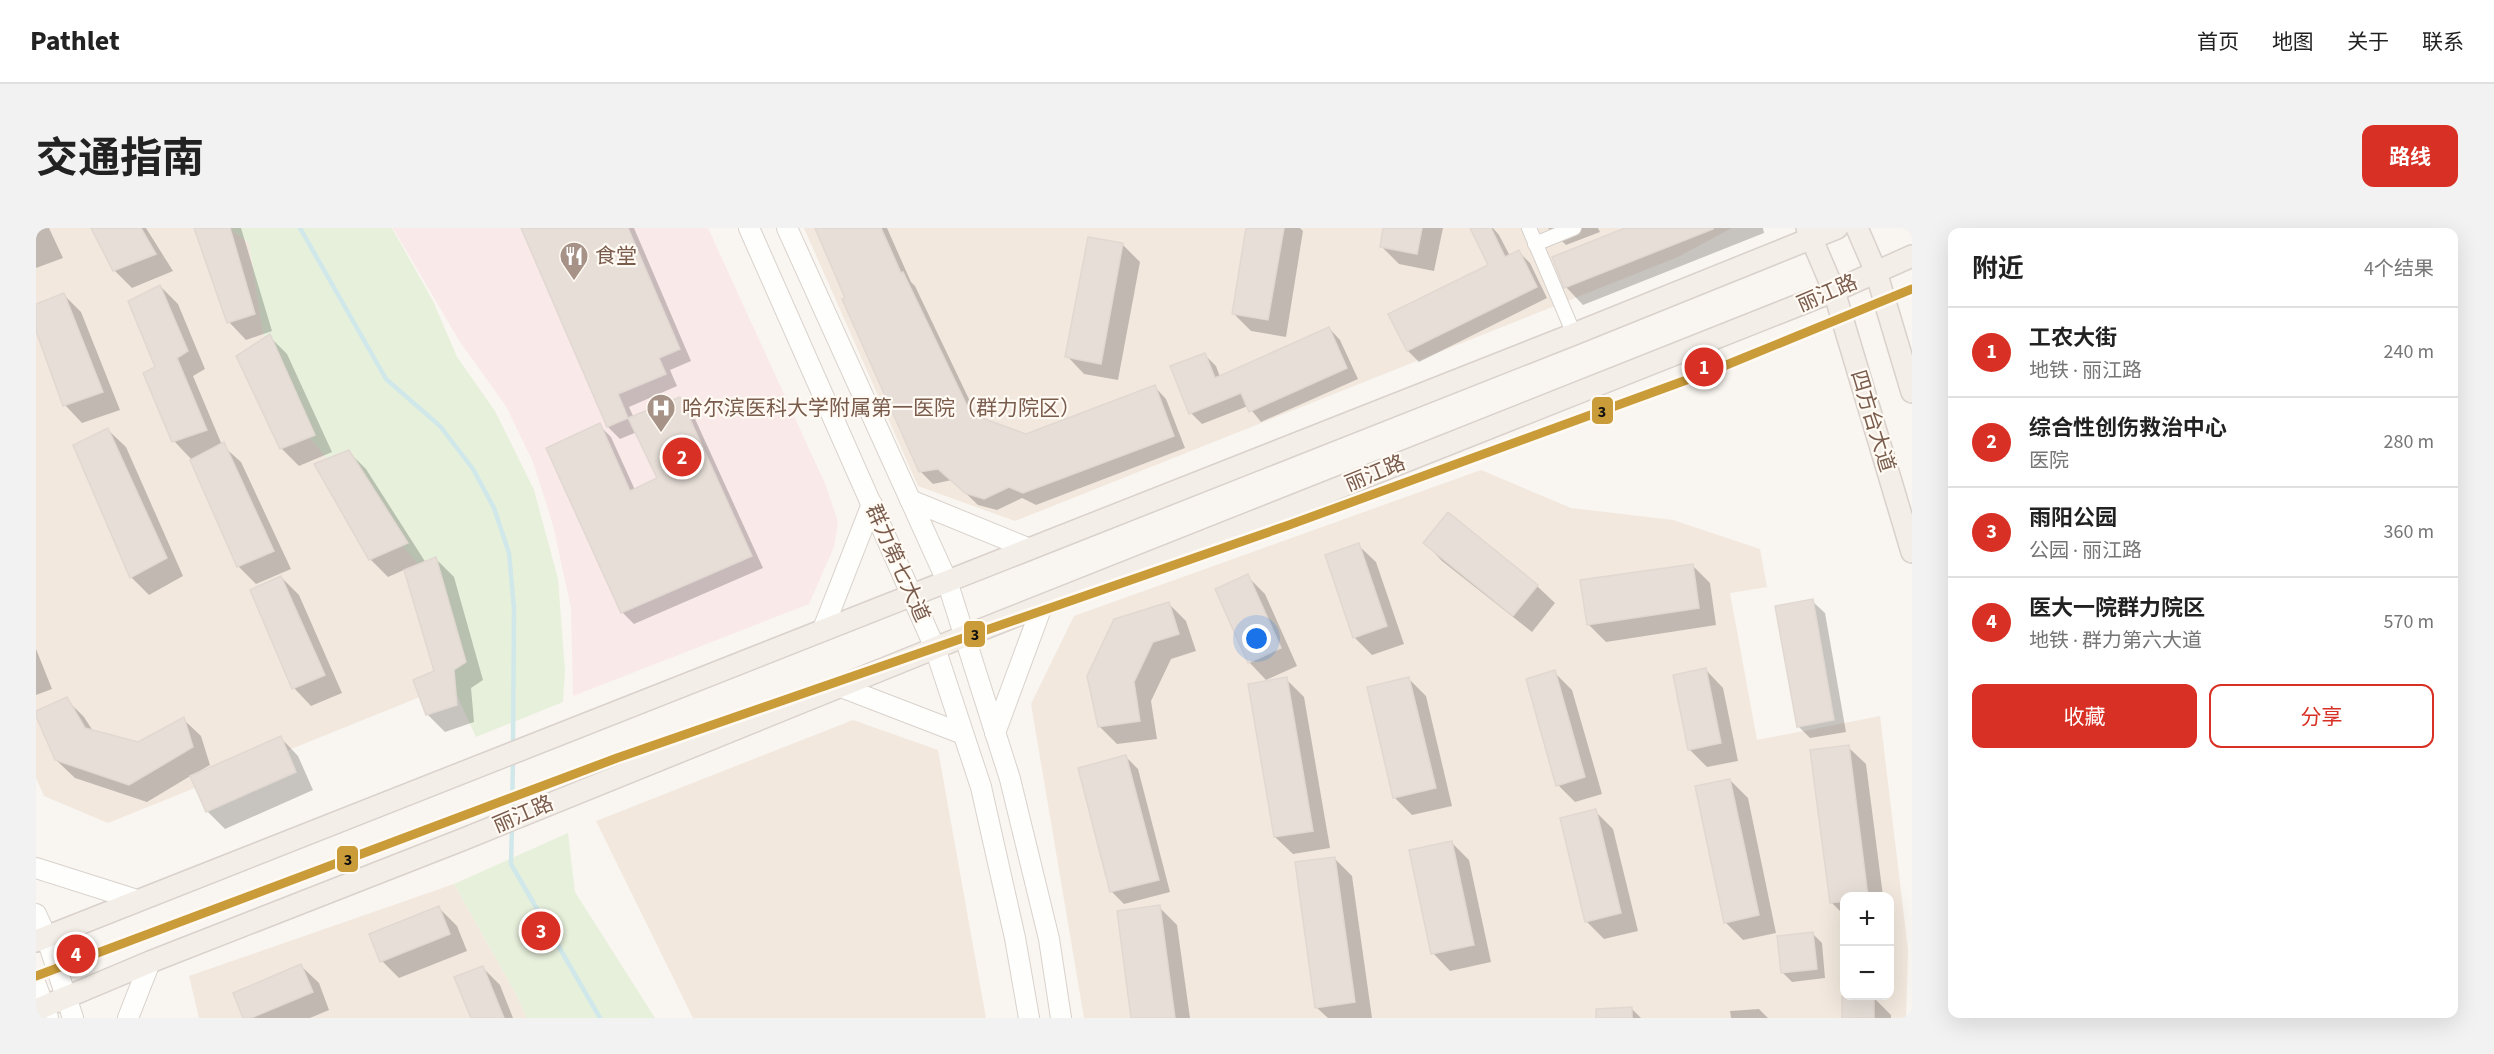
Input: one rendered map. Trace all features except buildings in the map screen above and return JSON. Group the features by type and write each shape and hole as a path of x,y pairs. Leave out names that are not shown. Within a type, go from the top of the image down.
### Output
{"main road":[{"name":"群力第七大道","path":"749,228 935,648 983,799 1015,938 1029,1018"},
{"name":"群力第七大道","path":"787,228 947,581 1010,779 1049,939 1061,1018"},
{"path":"41,938 1574,334 1810,233 1836,228"},
{"path":"1857,228 1876,272 1912,392"},
{"name":"四方台大道","path":"1810,233 1834,291 1912,552"},
{"name":"丽江路","path":"43,1011 66,996 150,962 1834,291 1912,256"},
{"path":"910,500 1030,549"},
{"path":"823,629 872,504"},
{"path":"995,733 1042,606"},
{"path":"841,687 963,734"},
{"path":"36,868 137,900"},
{"path":"36,914 41,938 73,1018"},
{"path":"128,1018 150,962"},
{"path":"36,985 43,1011"}],"street":[{"path":"1528,228 1574,334"},
{"path":"1535,244 1574,228"}],"shaded area":[{"path":"36,228 229,228 249,243 263,332 308,436 417,562 452,684 108,823 44,796 36,778"},
{"name":"哈尔滨医科大学附属第一医院（群力院区）","path":"393,228 708,228 826,486 838,522 834,547 809,604 573,696 571,608 553,525 533,462 506,406 460,342"},
{"path":"804,228 1732,228 1678,257 1015,521 918,486"},
{"path":"1481,470 1571,508 1673,520 1760,549 1767,587 1730,593 1757,740 1880,716 1908,950 1906,1018 1084,1018 1031,704 1074,616"},
{"path":"853,720 938,750 986,1018 693,1018 596,821"},
{"path":"454,884 516,994 527,1018 199,1018 189,976"}],"green space":[{"path":"229,228 392,228 433,301 457,357 495,411 534,490 558,579 565,671 563,702 476,737 452,684 417,563 308,436 263,332 249,243"},
{"path":"568,833 575,892 655,1018 527,1018 516,994 454,884"}],"waterway":[{"path":"300,228 386,379 440,426 473,469 494,508 509,553 514,608 513,745"},
{"path":"512,814 513,759"},
{"path":"512,825 511,864 600,1018"}],"transit line":[{"name":"3","path":"36,976 617,758 1289,525 1714,370 1912,289"}],"place":[{"name":"食堂","path":"574,282"},
{"name":"工农大街","path":"1704,367"},
{"name":"哈尔滨医科大学附属第一医院（群力院区）","path":"661,434"},
{"name":"综合性创伤救治中心","path":"682,457"},
{"name":"雨阳公园","path":"541,931"},
{"name":"医大一院群力院区","path":"76,954"}]}
